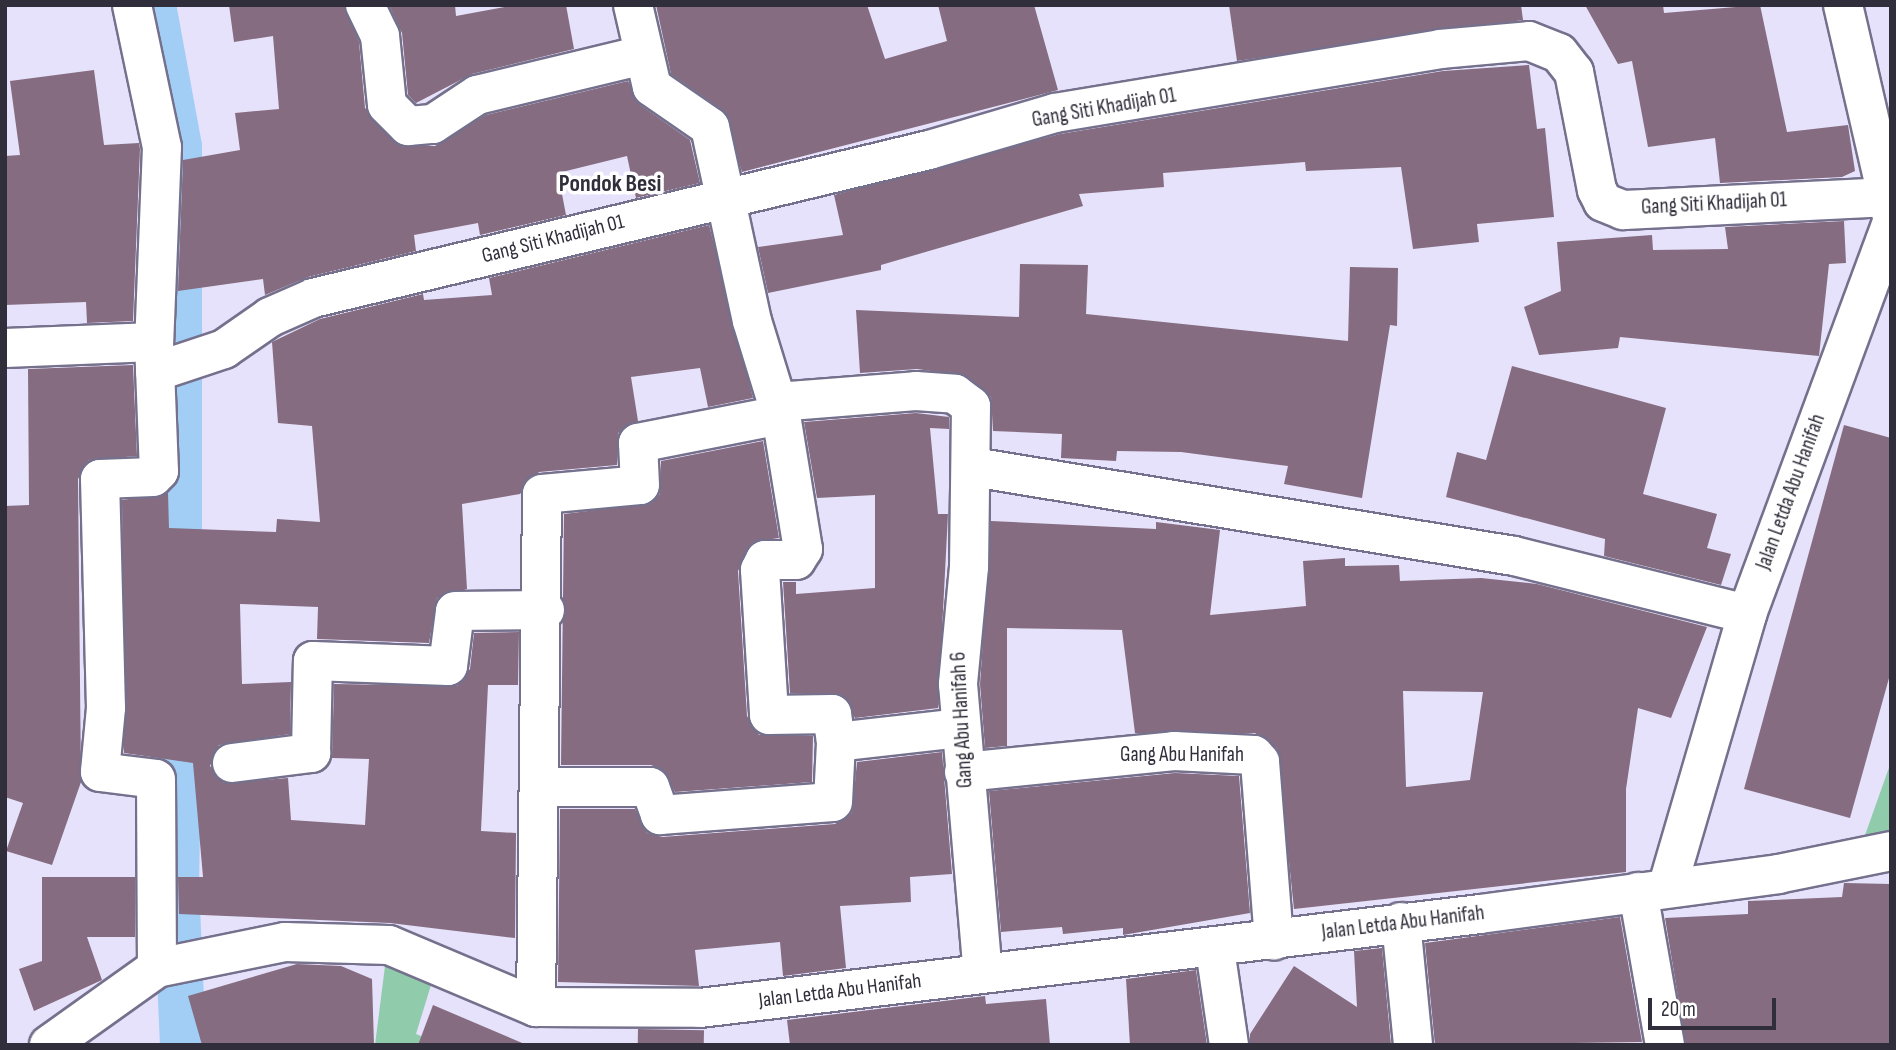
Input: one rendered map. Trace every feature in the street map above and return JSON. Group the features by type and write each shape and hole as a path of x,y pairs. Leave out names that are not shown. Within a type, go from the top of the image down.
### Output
{"street":[{"path":"132,5 162,147 156,362 158,473 100,479 106,708 100,772 156,779 174,962"},
{"path":"365,5 380,36 387,105 408,126 433,124 477,95 643,55"},
{"path":"542,787 650,787 660,815 833,802 836,742 832,714 774,719 768,709 760,570 765,559 796,560 803,549 779,409 752,321 729,195 709,127 656,92 643,55 634,5"},
{"path":"1843,5 1889,211"},
{"name":"Gang Siti Khadijah 01","path":"5,348 156,362 199,360 313,298 729,195 916,153 1055,113 1440,49 1529,41 1547,44 1574,72 1602,202 1623,210 1889,211"},
{"name":"Jalan Letda Abu Hanifah","path":"1653,888 1889,211"},
{"name":"Gang Abu Hanifah 6","path":"545,610 542,494 640,485 638,443 779,409 876,393 959,395 971,406 972,467 959,640 960,728 983,973"},
{"path":"972,467 1514,556 1747,614"},
{"path":"232,762 312,753 313,661 448,666 455,611 545,610 536,1007"},
{"path":"836,742 960,728"},
{"name":"Gang Abu Hanifah","path":"964,772 1174,751 1254,755 1260,762 1274,940"},
{"name":"Jalan Letda Abu Hanifah","path":"49,1045 174,962 285,942 389,945 536,1007 700,1008 1215,948 1653,888 1778,874 1891,851"},
{"path":"1653,888 1665,1045"},
{"path":"1401,922 1413,1045"},
{"path":"1215,948 1229,1045"}],"green space":[{"path":"1891,762 1891,831 1864,838"},
{"path":"385,966 431,985 416,1034 443,1045 375,1045"}],"building":[{"path":"229,5 343,5 359,42 365,108 400,146 435,146 486,115 628,81 640,105 690,140 700,183 636,198 627,156 558,173 566,215 480,235 478,223 414,235 416,251 308,277 265,295 263,279 178,291 183,160 240,150 235,113 279,109 273,36 234,42"},
{"path":"389,5 455,5 456,16 515,5 566,5 574,49 472,74 416,103 408,95 402,33"},
{"path":"656,5 867,5 885,59 947,41 938,5 1034,5 1058,90 742,172 723,110 671,74"},
{"path":"1229,5 1521,5 1523,20 1237,61"},
{"path":"1585,5 1663,5 1664,13 1760,5 1787,132 1848,125 1855,171 1842,177 1720,183 1715,138 1648,147 1632,61 1618,64"},
{"path":"1529,65 1537,129 1545,128 1554,217 1477,224 1479,242 1413,249 1401,167 1306,171 1305,162 1163,173 1164,187 1079,194 1083,206 881,265 881,270 768,293 758,247 843,235 834,195 1060,134 1443,71"},
{"path":"94,70 104,145 139,143 140,149 133,321 87,323 86,302 5,305 5,156 20,155 10,81"},
{"path":"1844,221 1846,263 1829,264 1819,356 1620,337 1618,348 1539,355 1524,307 1561,291 1557,242 1652,235 1653,250 1728,249 1725,227"},
{"path":"709,225 753,398 708,407 700,368 631,377 638,421 618,433 617,465 539,472 520,494 462,504 467,589 437,598 429,643 317,639 318,607 240,604 242,684 291,682 290,734 219,745 210,766 224,783 288,778 291,820 365,825 369,759 332,758 334,684 457,686 470,669 474,633 519,632 518,685 488,685 481,831 516,833 515,938 390,923 179,914 178,877 203,877 193,763 124,753 122,500 168,493 169,528 276,532 277,519 320,522 312,426 278,423 272,342 320,319 423,294 424,300 492,295 489,278"},
{"path":"1020,264 1088,265 1086,314 1348,341 1350,267 1398,268 1397,326 1390,325 1362,498 1284,484 1288,466 1181,452 1117,451 1116,461 1061,458 1062,434 993,431 991,397 967,376 917,369 860,373 856,310 1019,317"},
{"path":"133,365 137,456 89,460 78,479 81,782 52,865 6,851 23,803 5,797 5,506 29,505 28,369"},
{"path":"1512,366 1666,408 1643,494 1717,514 1707,548 1731,554 1721,585 1604,556 1605,539 1446,497 1457,452 1486,460"},
{"path":"916,413 949,417 949,429 930,428 938,514 948,514 938,708 855,718 841,694 790,693 783,582 796,582 796,594 875,588 875,495 817,498 804,422"},
{"path":"1844,425 1891,438 1891,671 1850,818 1744,789"},
{"path":"763,441 779,538 753,542 738,571 747,716 759,735 813,736 812,782 675,792 663,770 651,765 561,765 564,514 652,503 660,494 661,461"},
{"path":"991,521 1156,529 1156,522 1220,530 1210,615 1306,606 1303,561 1345,558 1345,566 1399,565 1400,581 1481,578 1537,584 1707,627 1671,718 1638,708 1626,789 1626,872 1294,909 1277,748 1255,733 1135,733 1122,630 1007,628 1007,746 985,748 980,684","holes":["1403,691 1483,692 1470,780 1406,787"]},
{"path":"942,752 952,874 910,877 911,902 840,906 846,968 783,976 780,942 695,950 699,986 558,982 560,809 635,809 647,833 662,837 835,824 852,813 857,762"},
{"path":"1175,773 1239,776 1250,913 1123,935 1123,928 1063,934 1062,927 1001,932 989,791"},
{"path":"42,877 135,877 135,937 87,937 102,980 34,1011 19,969 42,961"},
{"path":"1844,883 1891,884 1889,1045 1686,1045 1665,918 1748,914 1748,901 1842,897"},
{"path":"1620,917 1642,1042 1435,1045 1425,943"},
{"path":"1382,948 1391,1045 1250,1045 1250,1034 1294,966 1357,1007 1354,951"},
{"path":"297,964 341,966 372,979 374,1045 202,1045 188,996"},
{"path":"1196,970 1207,1045 1130,1045 1126,979"},
{"path":"985,996 986,1004 1046,999 1050,1045 790,1045 787,1020"},
{"path":"433,1005 527,1045 418,1045"},
{"path":"638,1029 704,1030 704,1045 638,1045"}],"waterway":[{"path":"153,5 179,147 179,591"},
{"path":"179,699 176,885 183,1045"}],"district":[{"name":"Pondok Besi","path":"610,184"}]}
